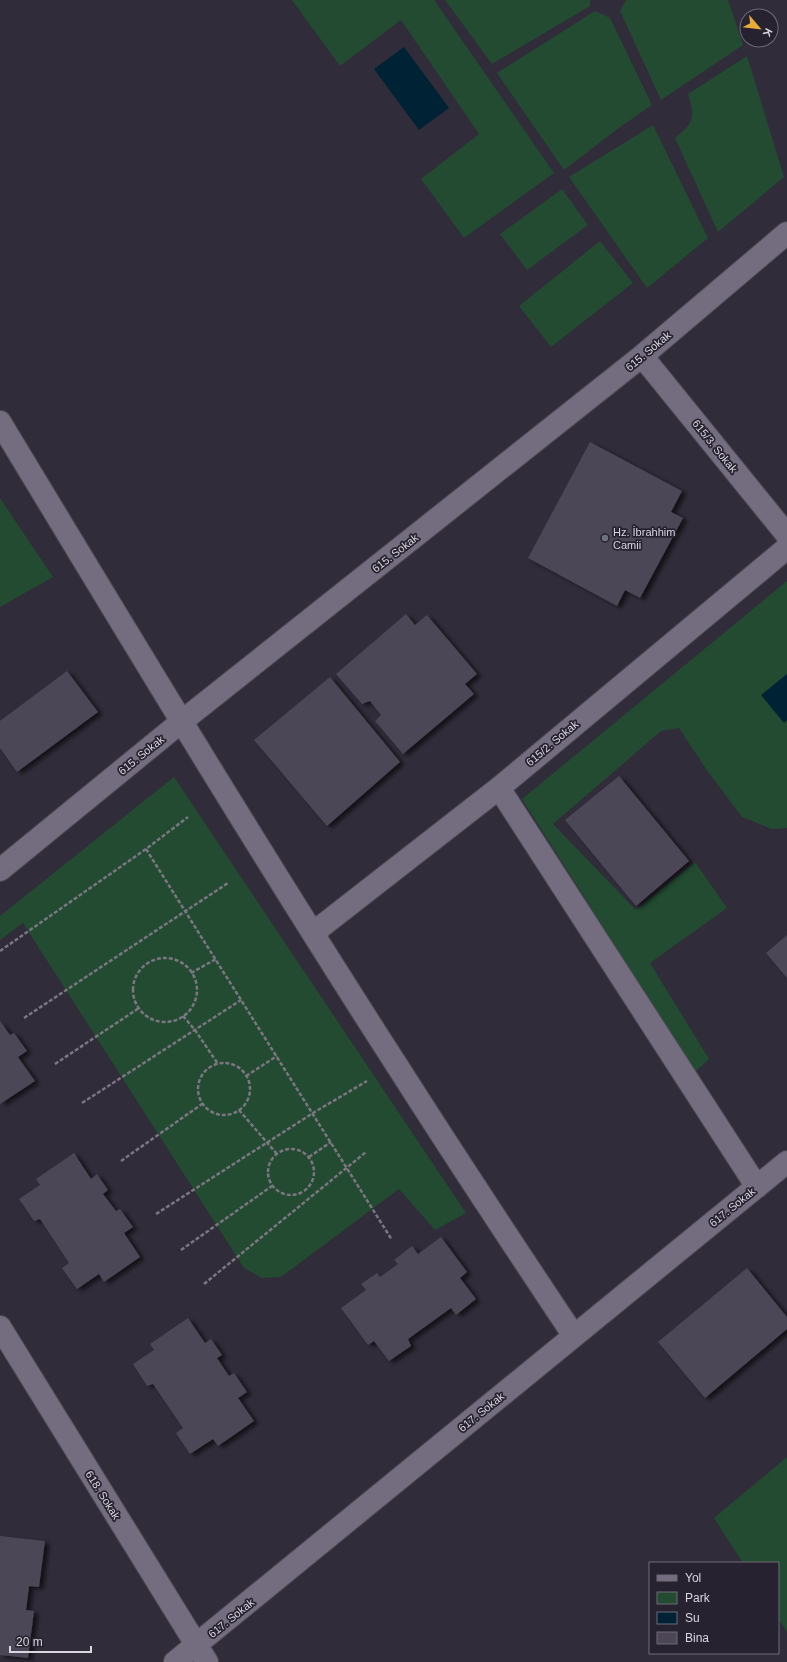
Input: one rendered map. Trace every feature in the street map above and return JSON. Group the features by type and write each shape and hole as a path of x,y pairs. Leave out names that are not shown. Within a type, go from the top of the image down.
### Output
{"street":[{"name":"615. Sokak","path":"0,870 181,722 642,356 787,234"},
{"name":"615/3. Sokak","path":"642,356 787,535"},
{"path":"0,422 181,722 313,933 395,1063 574,1336"},
{"name":"615/2. Sokak","path":"313,933 499,788 787,548"},
{"path":"499,788 757,1187"},
{"name":"617. Sokak","path":"175,1662 201,1654 574,1336 787,1162"},
{"name":"618. Sokak","path":"0,1327 201,1654"}],"path":[{"path":"0,952 146,849 188,817"},
{"path":"146,849 392,1240"},
{"path":"24,1018 228,883"},
{"path":"163,958 174,959 182,963 191,973 195,980 197,989 195,1000 182,1016 173,1020 162,1021 152,1019 142,1013 138,1008 133,994 133,983 144,965 153,960 163,958"},
{"path":"191,973 216,959"},
{"path":"82,1103 242,1000"},
{"path":"55,1064 138,1008"},
{"path":"182,1016 195,1030 218,1064"},
{"path":"246,1076 277,1056"},
{"path":"218,1064 229,1064 237,1067 246,1076 250,1090 248,1098 243,1106 239,1110 228,1115 218,1115 210,1111 202,1104 198,1092 198,1084 201,1076 206,1070 218,1064"},
{"path":"156,1214 313,1113 367,1082"},
{"path":"121,1161 202,1104"},
{"path":"239,1110 276,1153"},
{"path":"309,1157 331,1142"},
{"path":"288,1148 296,1148 309,1157 313,1164 313,1180 309,1187 303,1192 289,1196 281,1194 272,1186 267,1169 269,1162 276,1153 288,1148"},
{"path":"204,1284 366,1152"},
{"path":"181,1250 272,1186"}],"green space":[{"path":"292,0 434,0 554,173 464,238 421,179 479,134 401,20 340,66"},
{"path":"445,0 590,0 590,6 492,64"},
{"path":"626,0 728,0 739,33 739,48 661,100 620,11"},
{"path":"595,11 610,18 652,105 616,130 564,170 497,73"},
{"path":"747,56 784,177 718,232 675,138 686,128 692,119 692,109 688,94"},
{"path":"653,125 708,238 647,288 569,177"},
{"path":"562,189 588,225 527,270 500,234"},
{"path":"600,241 633,283 551,347 519,306"},
{"path":"0,498 53,577 0,607"},
{"path":"787,581 787,828 772,829 742,817 706,769 679,728 661,731 553,824 636,910 695,862 727,908 650,963 709,1059 695,1072 522,799"},
{"path":"174,777 466,1213 435,1230 399,1189 281,1277 262,1278 244,1268 23,923 0,940 0,916"},
{"path":"787,1457 787,1632 779,1620 779,1562 742,1562 714,1518"}],"water":[{"path":"404,47 449,108 419,130 374,69"},
{"path":"787,674 787,720 784,723 761,695"}],"building":[{"name":"Hz. İbrahhim Camii","path":"590,442 682,491 671,512 683,518 640,598 625,590 617,606 528,558"},
{"path":"406,614 415,625 427,615 477,674 465,684 474,694 403,754 375,721 381,715 370,701 362,704 336,674"},
{"path":"67,671 98,712 17,772 0,748 0,721"},
{"path":"330,677 400,762 327,826 254,740"},
{"path":"619,776 689,861 636,906 565,820"},
{"path":"787,935 787,978 766,953"},
{"path":"0,1021 10,1035 14,1033 27,1051 18,1057 35,1081 0,1104"},
{"path":"74,1153 91,1179 97,1174 108,1190 103,1194 116,1211 120,1209 133,1227 124,1233 140,1257 104,1282 99,1274 77,1289 62,1268 69,1263 40,1219 34,1221 19,1199 40,1185 36,1179"},
{"path":"441,1237 467,1272 460,1278 476,1299 456,1315 451,1308 408,1339 411,1346 389,1361 374,1341 368,1345 341,1308 366,1290 361,1284 377,1273 380,1277 398,1264 394,1260 412,1246 418,1254"},
{"path":"747,1268 787,1317 787,1329 705,1398 658,1342"},
{"path":"188,1318 205,1343 211,1339 222,1355 217,1358 229,1376 234,1373 247,1392 238,1398 254,1421 218,1446 213,1439 190,1454 176,1433 183,1428 153,1384 147,1386 133,1364 154,1350 150,1344"},
{"path":"0,1536 45,1541 39,1587 29,1586 26,1610 34,1611 28,1658 0,1655"}],"place":[{"name":"Hz. İbrahhim Camii","path":"605,538"}]}
